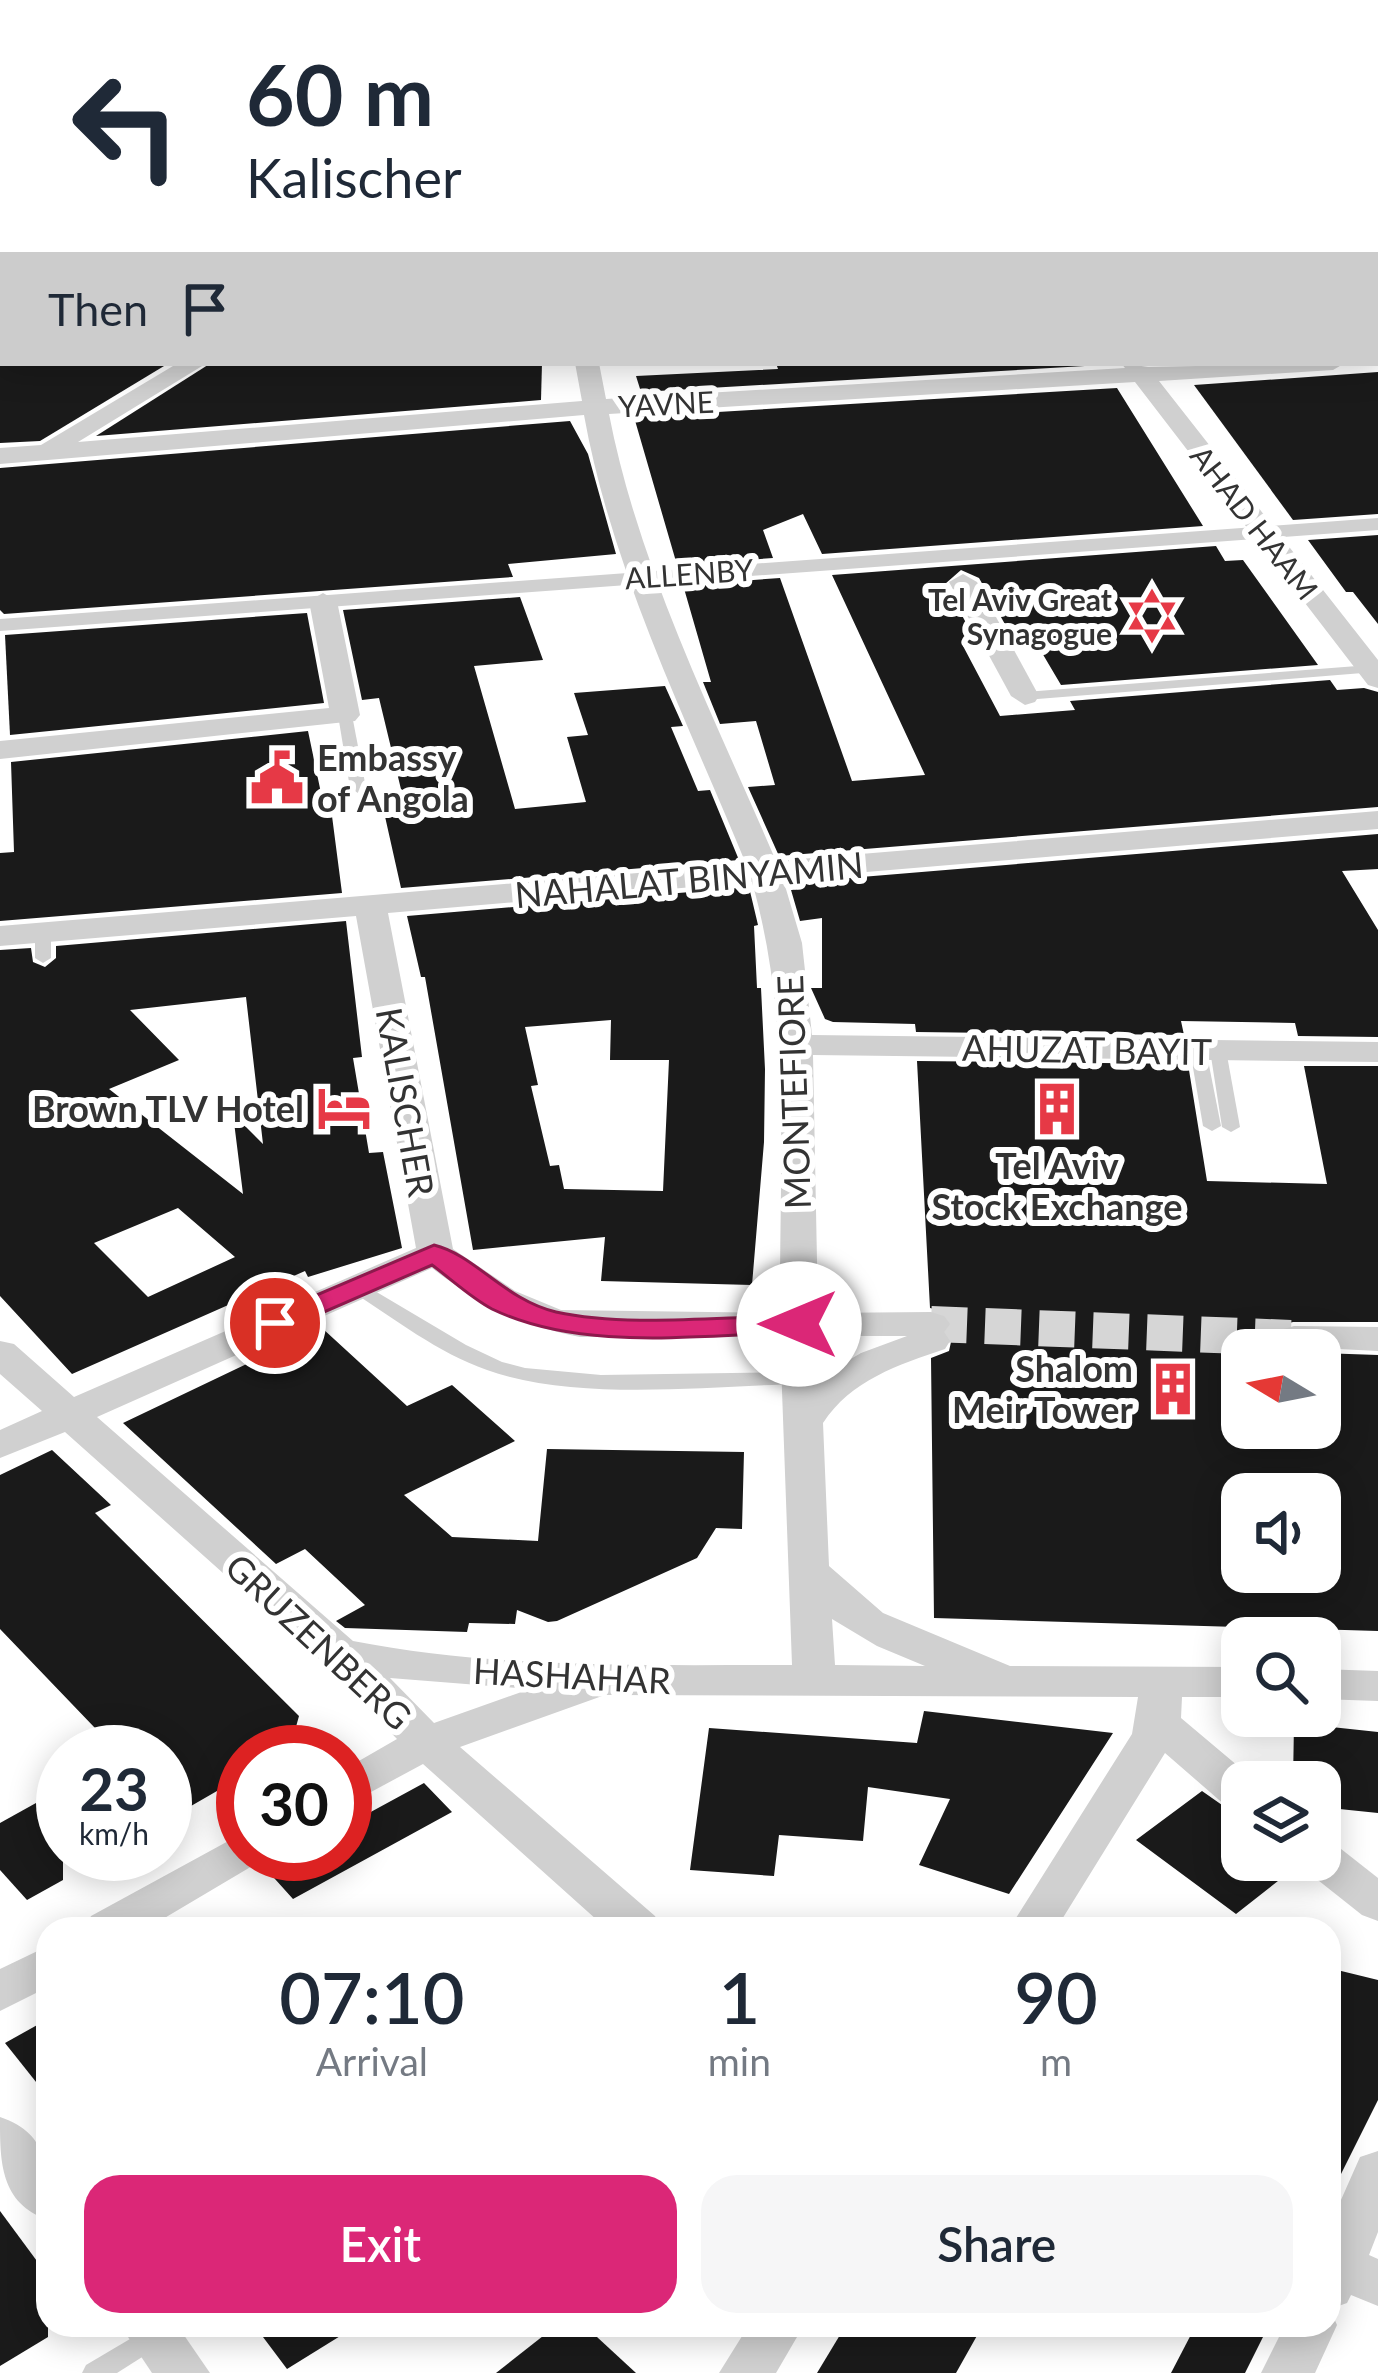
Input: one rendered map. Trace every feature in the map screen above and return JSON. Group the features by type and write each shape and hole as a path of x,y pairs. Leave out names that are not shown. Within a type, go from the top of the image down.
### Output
{"street":[{"path":"43,452 190,366"},
{"name":"MONTEFIORE","path":"588,366 610,486 642,577 660,650 765,872 786,943 796,1045 799,1324 811,1674"},
{"name":"YAVNE","path":"0,456 596,407 1250,366"},
{"name":"AHAD HAAM","path":"1137,370 1374,674"},
{"name":"ALLENBY","path":"0,625 1378,524"},
{"path":"958,572 1024,696"},
{"path":"0,750 346,716 323,601"},
{"name":"NAHALAT BINYAMIN","path":"0,936 43,945 370,908 1378,820"},
{"name":"KALISCHER","path":"370,908 434,1253"},
{"name":"AHUZAT BAYIT","path":"796,1045 1378,1052"},
{"path":"0,1445 434,1253 500,1302 552,1320 609,1326 799,1324 931,1332 838,1378 818,1397 803,1423"},
{"path":"1341,1344 1378,1340"},
{"name":"GRUZENBERG","path":"0,1353 340,1653 426,1742 624,1917"},
{"path":"1341,1353 1378,1359"},
{"path":"809,1569 840,1606 867,1622 1009,1682"},
{"name":"HASHAHAR","path":"340,1653 390,1663 602,1680 811,1674 1009,1682 1159,1701 1221,1687"},
{"path":"372,1774 426,1742 602,1680"},
{"path":"1341,1685 1378,1686"},
{"path":"1039,1917 1159,1701 1221,1770"},
{"path":"128,1917 216,1866"},
{"path":"1341,1874 1378,1904"},
{"path":"0,1992 36,1971"},
{"path":"0,2138 36,2184"},
{"path":"1349,2279 1378,2172"},
{"path":"746,2373 770,2337"},
{"path":"1288,2373 1305,2337"}],"lane":[{"path":"1024,696 1374,674"},
{"path":"346,716 358,788"},
{"path":"1208,1050 1221,1127"},
{"path":"358,1287 441,1339 498,1367 559,1379 801,1378"},
{"path":"95,2373 161,2345"}],"building":[{"path":"0,366 164,366 40,441 0,443"},
{"path":"206,366 542,366 541,400 96,436"},
{"path":"1085,366 641,392 636,376 778,369"},
{"path":"1378,372 1378,514 1293,520 1194,385"},
{"path":"1117,388 1203,526 822,554 803,514 763,530 773,558 677,565 634,417"},
{"path":"570,421 588,454 616,554 508,564 513,577 4,614 0,610 0,468"},
{"path":"1378,535 1378,624 1353,592 1346,592 1308,540"},
{"path":"1216,546 1225,561 1243,560 1318,665 1061,685 1035,641 1015,642 979,578 961,570 945,584 978,645 963,646 1000,716 1075,710 1070,701 1330,680 1337,690 1378,692 1378,807 779,856 748,787 775,785 756,721 720,724 703,682 711,682 683,585 780,578 852,781 925,775 832,575"},
{"path":"520,597 543,660 474,666 515,809 586,802 567,737 588,735 574,693 665,686 683,726 671,727 698,791 710,790 739,860 401,888 384,812 406,810 379,698 362,700 343,610"},
{"path":"307,613 324,703 10,735 5,635"},
{"path":"308,731 326,817 332,816 342,893 0,921 0,853 14,852 11,762"},
{"path":"1378,834 1378,869 1342,871 1378,930 1378,1037 1298,1036 1295,1023 1181,1021 1184,1035 916,1032 915,1024 833,1022 825,1019 811,988 822,988 822,918 800,921 789,883"},
{"path":"749,887 758,925 754,926 757,988 761,988 765,1069 752,1285 601,1281 605,1237 473,1250 425,977 421,977 407,916","holes":["611,1020 610,1060 669,1060 663,1191 564,1189 559,1165 550,1166 531,1086 538,1085 525,1027"]},
{"path":"346,921 362,1057 353,1058 369,1153 383,1152 402,1248 308,1277 305,1271 72,1374 0,1296 0,950 31,948 33,962 45,967 56,958 56,946","holes":["246,997 263,1144 233,1114 243,1194 109,1089 179,1060 130,1010","178,1208 235,1257 148,1297 94,1243"]},
{"path":"917,1061 1188,1064 1207,1181 1327,1184 1304,1066 1378,1066 1378,1322 1293,1322 1277,1329 1221,1329 1221,1449 1341,1449 1341,1354 1378,1355 1378,1631 1341,1630 1341,1617 1221,1617 1221,1626 934,1618 931,1358 949,1351 955,1324 945,1312 930,1308"},
{"path":"322,1328 407,1406 452,1385 515,1441 404,1495 452,1537 538,1541 547,1449 744,1452 742,1529 716,1528 697,1558 557,1621 517,1610 515,1624 469,1623 467,1632 345,1628 336,1621 365,1605 305,1549 276,1564 123,1423"},
{"path":"52,1450 111,1505 95,1513 299,1716 296,1725 216,1725 216,1792 192,1805 192,1725 92,1725 0,1629 0,1475"},
{"path":"924,1711 1113,1733 1009,1894 919,1865 950,1799 868,1787 863,1841 779,1835 774,1876 690,1870 709,1728 917,1743"},
{"path":"1341,1728 1378,1732 1378,1813 1341,1809 1341,1761 1293,1761 1294,1737 1341,1737"},
{"path":"424,1783 452,1812 372,1856 372,1811"},
{"path":"1202,1791 1221,1804 1221,1881 1278,1881 1236,1914 1136,1840"},
{"path":"36,1803 36,1881 61,1881 27,1900 0,1870 0,1823"},
{"path":"277,1881 326,1881 293,1899"},
{"path":"1341,1971 1378,1980 1378,2100 1341,2174"},
{"path":"36,2026 36,2082 5,2043"},
{"path":"0,2211 36,2260 36,2337 48,2337 0,2366"},
{"path":"263,2337 339,2337 287,2369"},
{"path":"542,2337 597,2337 636,2373 496,2373"},
{"path":"839,2337 976,2337 956,2373 817,2373"},
{"path":"1190,2337 1263,2337 1245,2373 1171,2373"}],"tunnel":[{"path":"931,1324 1221,1335"}],"place":[{"name":"Tel Aviv Great Synagogue","path":"1152,616"},
{"name":"Embassy of Angola","path":"277,778"},
{"name":"Brown TLV Hotel","path":"344,1108"},
{"name":"Tel Aviv Stock Exchange","path":"1057,1109"},
{"name":"Shalom Meir Tower","path":"1173,1389"}],"route":[{"path":"275,1323 434,1253 500,1302 552,1320 609,1326 799,1324"}]}
